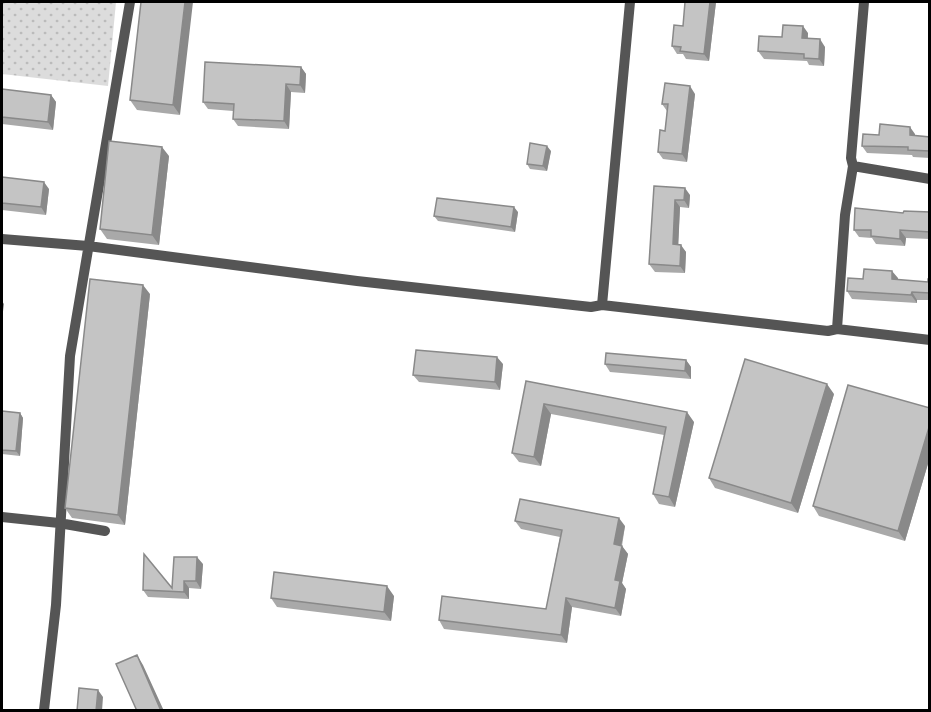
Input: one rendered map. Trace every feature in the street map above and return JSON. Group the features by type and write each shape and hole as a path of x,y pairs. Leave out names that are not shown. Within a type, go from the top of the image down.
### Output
{"street":[{"path":"44,711 56,605 70,356 130,2"},
{"path":"602,305 630,2"},
{"path":"837,329 845,215 854,166 851,158 864,2"},
{"path":"854,166 930,179"},
{"path":"2,239 88,246 357,281 591,307 602,305 828,331 837,329 930,340"},
{"path":"2,517 105,531"}],"shaded area":[{"path":"2,2 116,2 108,86 2,74"}],"building":[{"path":"141,2 185,2 173,105 130,100"},
{"path":"685,2 710,2 704,54 680,51 681,47 672,46 674,25 683,26"},
{"path":"783,25 803,26 802,38 820,39 819,59 804,58 804,54 758,51 759,36 782,37"},
{"path":"205,62 301,67 300,85 286,84 284,121 233,119 234,104 203,102"},
{"path":"665,83 690,86 682,154 658,152 660,130 665,131 668,104 662,104"},
{"path":"2,89 51,95 48,122 2,117"},
{"path":"880,124 910,127 910,135 930,137 930,151 908,150 908,147 862,146 863,134 879,135"},
{"path":"109,141 162,147 152,235 100,229"},
{"path":"530,143 547,146 543,166 527,164"},
{"path":"2,177 44,182 41,207 2,203"},
{"path":"654,186 685,188 684,200 675,200 673,244 681,245 680,266 649,264"},
{"path":"437,198 514,207 511,227 434,216"},
{"path":"855,208 903,213 904,211 930,212 930,232 900,230 900,239 871,236 871,230 854,230"},
{"path":"864,269 892,271 892,279 928,282 930,279 930,293 912,292 911,295 847,291 848,278 863,279"},
{"path":"90,279 143,285 118,515 65,508"},
{"path":"416,350 497,357 495,382 413,375"},
{"path":"606,353 686,360 685,371 605,364"},
{"path":"745,359 827,384 791,503 709,478"},
{"path":"526,381 687,412 669,497 653,494 666,427 544,404 534,457 512,453"},
{"path":"848,385 930,408 930,424 898,531 813,506"},
{"path":"2,411 20,413 16,451 2,450"},
{"path":"520,499 619,518 614,544 622,546 615,580 620,581 615,608 566,598 561,635 439,620 442,596 546,609 562,530 515,521"},
{"path":"144,554 172,588 174,557 197,557 196,581 184,581 184,592 143,590"},
{"path":"274,572 387,586 384,612 271,598"},
{"path":"137,655 161,711 137,711 116,664"},
{"path":"79,688 98,690 96,711 77,711"}]}
